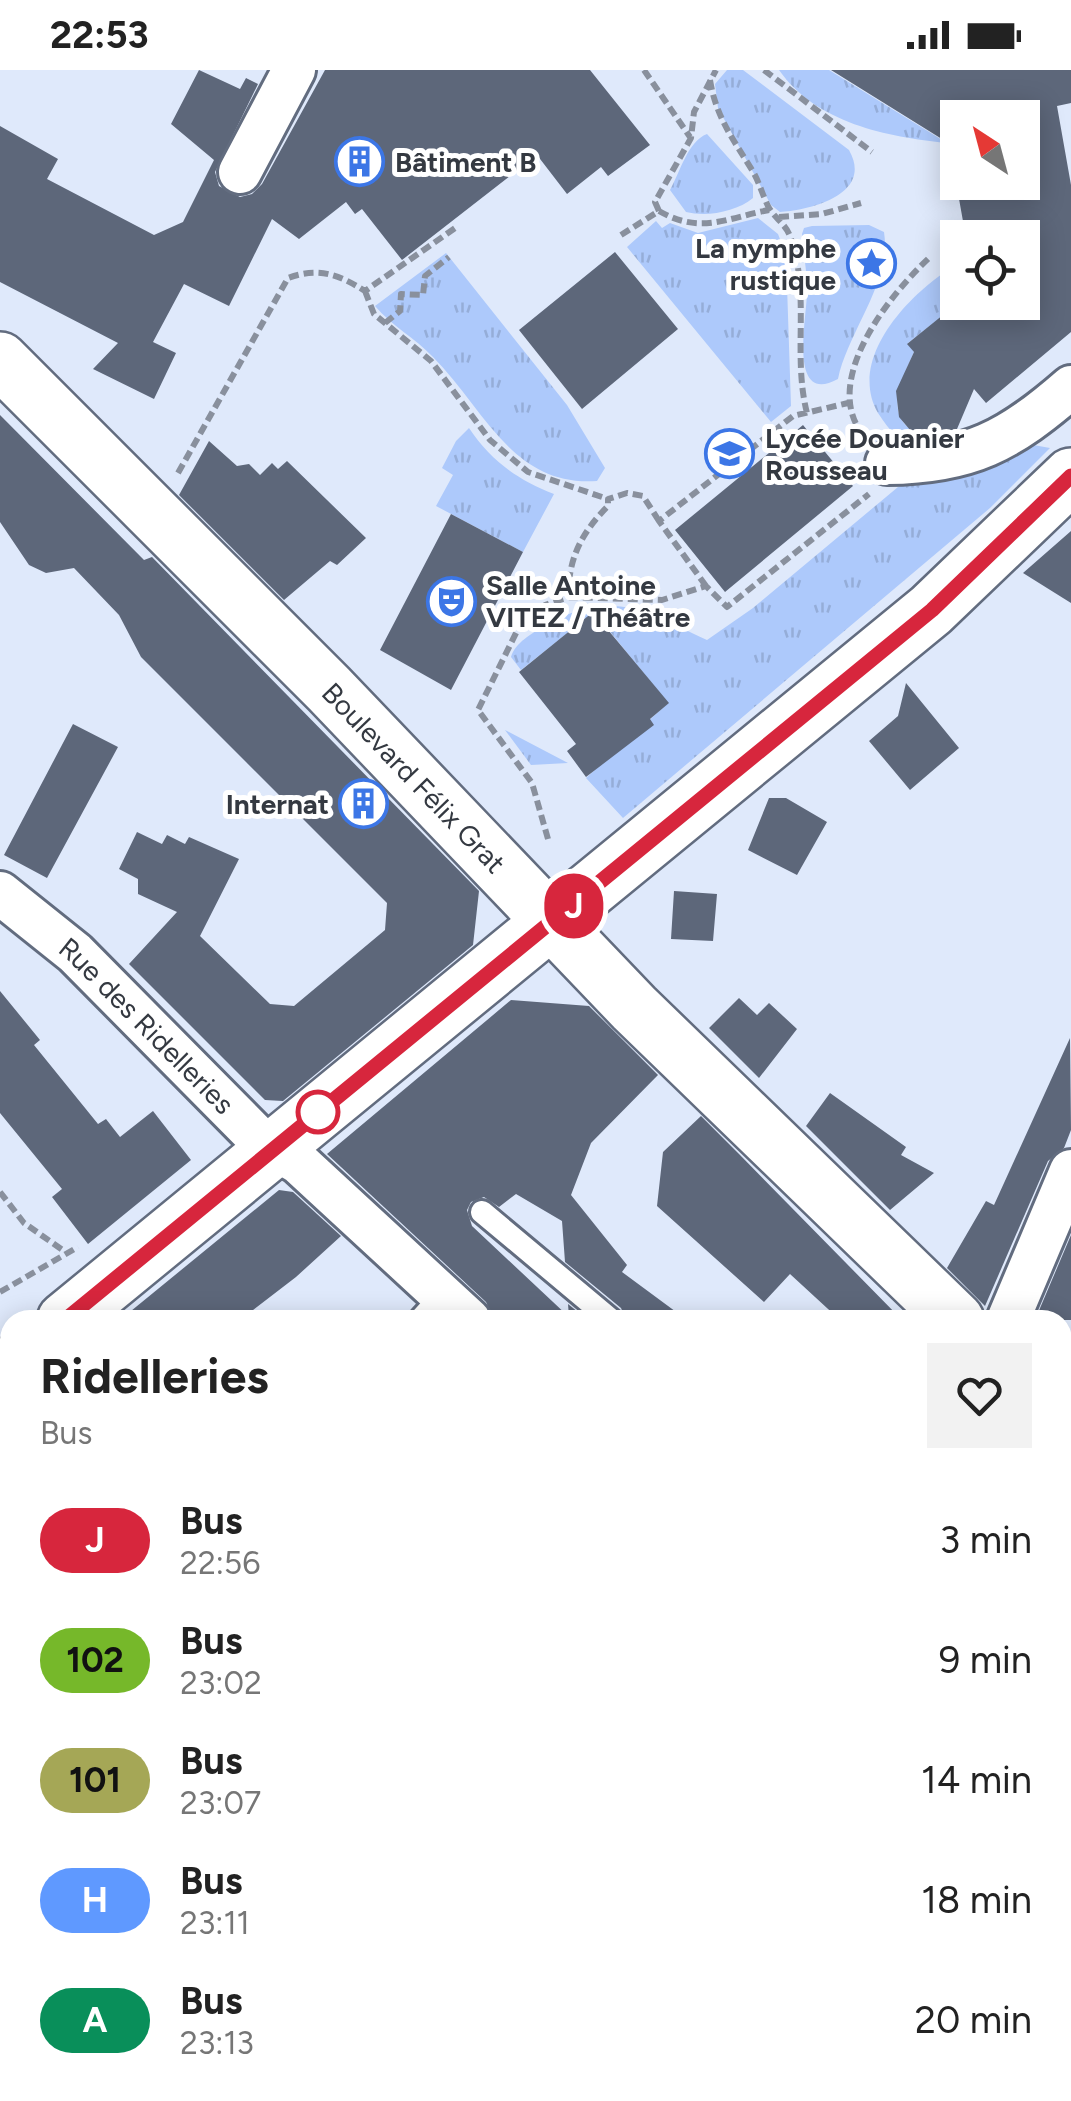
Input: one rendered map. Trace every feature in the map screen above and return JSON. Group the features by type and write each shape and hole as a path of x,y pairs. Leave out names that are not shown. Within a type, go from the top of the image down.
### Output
{"main road":[{"name":"Boulevard Félix Grat","path":"0,360 329,688 641,1016 946,1310"},
{"path":"76,1310 932,610 1071,476"}],"street":[{"path":"240,172 294,70"},
{"path":"886,463 969,456 1011,436 1071,388"},
{"name":"Rue des Ridelleries","path":"0,893 75,953 272,1148 299,1164 442,1310"},
{"path":"1012,1310 1071,1172"}],"lane":[{"path":"482,1212 599,1310"}],"path":[{"path":"644,70 691,138"},
{"path":"716,70 694,112 691,138 655,202 659,211 682,224 712,224 770,210"},
{"path":"764,70 872,152"},
{"path":"710,80 715,110 753,172 770,210 791,238 801,280 798,379 807,413"},
{"path":"778,218 822,214 861,203"},
{"path":"621,235 659,211"},
{"path":"365,291 458,226"},
{"path":"365,291 366,304 431,361 490,440 528,472 608,499 626,493 643,496 706,586 727,607 756,588 870,494 885,476 886,463 858,429 848,403 851,380 875,323 896,290 930,257"},
{"path":"385,323 400,311 401,294 422,296 425,276 450,258"},
{"path":"170,488 288,278 320,272 343,278 365,291"},
{"path":"659,522 792,416 848,403"},
{"path":"569,597 574,554 584,533 608,506 608,499"},
{"path":"548,840 532,783 478,710 520,625 545,605 569,597 662,600 706,586"},
{"path":"536,838 543,822"},
{"path":"0,1192 24,1223 64,1251"},
{"path":"0,1292 64,1251 88,1244"}],"green space":[{"path":"727,70 743,70 849,150 853,178 846,188 836,197 807,208 780,212 771,205 718,108 715,84"},
{"path":"779,70 829,70 940,142 901,137 854,124 812,103"},
{"path":"707,134 753,185 753,198 721,212 686,212 670,190 690,150"},
{"path":"758,218 778,234 786,255 791,406 771,422 627,247 656,221 662,228 670,223 698,233"},
{"path":"869,225 884,232 882,269 838,379 822,384 811,380 803,354 807,289 802,234 804,228 812,226"},
{"path":"446,253 567,405 605,468 597,481 568,479 521,458 433,357 375,306"},
{"path":"939,276 940,318 908,343 914,352 898,401 904,423 914,432 950,445 925,445 906,441 888,427 870,392 871,370 877,348 889,328 904,308"},
{"path":"469,428 506,468 554,494 523,552 436,506 453,475 442,468 456,441"},
{"path":"1028,444 1050,448 990,508 623,818 586,778 668,703 594,612 521,670 511,657 530,635 568,614 609,606 646,613 707,640 753,608 898,487"},
{"path":"505,730 568,763 531,765"}],"building":[{"path":"199,70 240,89 246,78 258,84 215,172 219,186 240,197 252,194 262,184 325,70 590,70 650,145 608,176 601,167 567,194 537,155 402,260 362,209 355,214 346,202 299,239 272,219 229,306 184,284 153,342 176,353 154,399 93,369 118,343 0,282 0,126 58,159 47,179 154,235 183,222 214,160 171,124"},
{"path":"831,70 1071,70 1071,103 1057,106 1071,185 1071,332 986,403 974,389 957,429 916,437 899,417 896,391 914,352 907,344 940,317 1040,320 1040,220 963,220 959,200 1040,200 1040,100 940,100 940,138"},
{"path":"615,252 678,329 582,409 519,330"},
{"path":"0,415 144,560 152,557 479,891 473,945 283,1101 265,1100 129,964 177,912 138,894 138,879 119,869 137,832 162,844 167,835 185,844 189,837 239,859 200,936 270,1004 294,1006 385,930 387,903 141,657 119,615 74,568 46,573 29,565 0,522"},
{"path":"803,425 853,486 725,592 675,530"},
{"path":"209,441 237,466 249,464 260,475 272,463 278,469 287,461 366,538 337,565 330,561 284,600 179,495"},
{"name":"Salle Antoine VITEZ / Théâtre","path":"451,514 523,552 451,690 380,650"},
{"path":"1071,531 1071,603 1023,573"},
{"path":"593,612 669,703 650,719 654,725 586,777 567,751 576,744 519,672"},
{"path":"906,683 959,748 910,790 869,741 898,716"},
{"path":"73,724 118,747 47,878 4,855"},
{"path":"769,798 786,798 827,822 797,875 748,850"},
{"path":"674,891 717,894 713,941 671,939"},
{"path":"0,991 40,1040 34,1045 98,1124 106,1119 120,1137 153,1111 191,1160 88,1244 52,1197 62,1189 0,1113"},
{"path":"739,998 757,1015 769,1003 797,1029 759,1078 709,1028"},
{"path":"511,1000 589,1006 658,1075 591,1143 571,1195 627,1265 622,1272 673,1310 622,1310 565,1262 562,1221 516,1194 499,1207 484,1197 471,1202 467,1210 472,1226 562,1310 490,1310 486,1302 327,1154"},
{"path":"1070,1038 1071,1130 1064,1148 1048,1161 985,1306 947,1268 986,1201 994,1205"},
{"path":"830,1093 906,1147 901,1155 934,1173 890,1210 806,1126"},
{"path":"701,1116 892,1310 829,1310 790,1274 764,1302 657,1206 663,1152"},
{"path":"279,1190 293,1192 341,1236 253,1310 132,1310"},
{"path":"1071,1235 1071,1310 1039,1310"}],"bus line":[{"name":"J","path":"77,1310 932,610 1071,476"}],"place":[{"name":"Bâtiment B","path":"360,162"},
{"name":"La nymphe rustique","path":"871,264"},
{"name":"Lycée Douanier Rousseau","path":"730,454"},
{"name":"Salle Antoine VITEZ / Théâtre","path":"451,601"},
{"name":"Internat","path":"364,804"}]}
